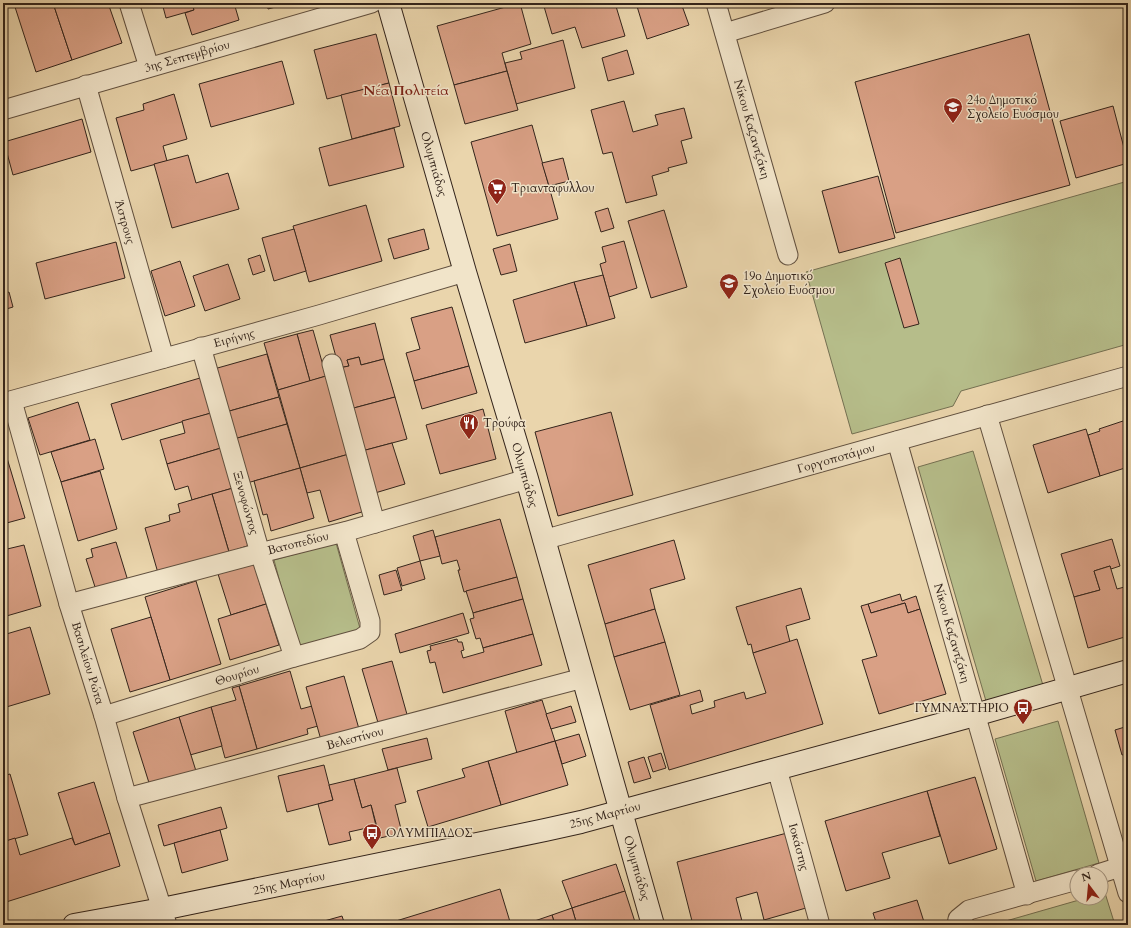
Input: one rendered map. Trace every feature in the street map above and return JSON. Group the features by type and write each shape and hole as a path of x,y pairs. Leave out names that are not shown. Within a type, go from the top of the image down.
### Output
{"street":[{"path":"129,3 149,67"},
{"name":"3ης Σεπτεμβρίου","path":"3,110 372,3"},
{"name":"Ολυμπιάδος","path":"388,3 465,272 527,479 653,925"},
{"name":"Νίκου Καζαντζάκη","path":"716,3 788,256"},
{"path":"725,33 825,3"},
{"name":"Άστρους","path":"86,85 164,358"},
{"name":"Ειρήνης","path":"7,402 312,317 465,272"},
{"name":"Ξενοφώντος","path":"201,347 260,552 294,657"},
{"path":"332,364 375,523"},
{"name":"Γοργοποτάμου","path":"543,540 1128,376"},
{"name":"Βασιλείου Ρώτα","path":"7,402 104,716 127,798 164,917"},
{"path":"987,415 1128,894"},
{"name":"Νίκου Καζαντζάκη","path":"897,440 1027,895"},
{"name":"Βατοπεδίου","path":"69,604 260,552 344,532 527,479"},
{"name":"Θουρίου","path":"104,716 294,657 360,639 370,632 370,621 344,532"},
{"name":"25ης Μαρτίου","path":"74,925 164,917 545,830 621,811 975,715 1128,671"},
{"name":"Βελεστίνου","path":"127,798 583,678"},
{"name":"Ιοκάστης","path":"777,768 820,925"},
{"path":"1109,871 1120,868"},
{"path":"957,925 958,919 969,910 1069,882"}],"green space":[{"path":"1128,181 1128,344 961,391 953,406 852,434 806,272"},
{"path":"973,451 1045,692 988,708 918,467"},
{"path":"336,543 361,632 298,649 274,560"},
{"path":"1058,721 1099,863 1088,866 1069,866 1069,872 1036,881 995,739"},
{"path":"1069,903 1069,906 1109,906 1115,925 992,925"}],"building":[{"path":"27,3 53,3 72,60 36,72 15,7"},
{"path":"53,3 79,3 81,6 90,3 108,3 122,43 72,60"},
{"path":"162,3 192,3 194,10 166,18"},
{"path":"192,3 234,3 239,20 192,35 185,13 194,10"},
{"path":"267,3 291,3 268,9"},
{"path":"520,3 531,44 502,53 507,71 454,85 437,26"},
{"path":"543,3 615,3 625,36 582,48 575,27 552,34"},
{"path":"636,3 681,3 689,25 647,39"},
{"path":"376,34 389,83 327,99 314,50"},
{"path":"1029,34 1070,185 896,233 855,82"},
{"path":"563,40 575,88 516,104 505,63 522,59 520,52"},
{"path":"627,50 634,74 608,81 602,58"},
{"path":"282,61 294,104 211,127 199,84"},
{"path":"507,71 518,110 465,124 454,85"},
{"path":"389,83 400,126 352,139 341,95"},
{"path":"174,94 187,139 163,146 167,161 131,171 116,118 144,110 143,104"},
{"path":"624,101 633,132 658,125 655,115 684,108 692,138 681,141 687,163 668,168 669,171 652,176 657,195 626,203 612,152 603,154 591,110"},
{"path":"1113,106 1128,163 1076,178 1060,121"},
{"path":"82,119 91,152 13,175 4,142"},
{"path":"532,125 558,219 497,236 471,142"},
{"path":"394,128 404,167 329,186 319,148"},
{"path":"188,155 196,183 228,173 239,209 172,228 154,164"},
{"path":"563,158 569,181 549,186 542,163"},
{"path":"878,176 895,238 839,253 822,191"},
{"path":"366,205 382,261 309,282 293,226"},
{"path":"608,208 614,228 601,232 595,212"},
{"path":"664,210 687,287 651,298 628,221"},
{"path":"294,229 306,271 274,281 262,238"},
{"path":"424,229 429,249 394,259 388,239"},
{"path":"624,241 637,288 609,297 600,264 606,262 602,247"},
{"path":"116,242 125,278 45,299 36,263"},
{"path":"510,244 517,271 501,275 493,249"},
{"path":"260,255 265,271 253,275 248,259"},
{"path":"900,258 919,324 904,328 885,263"},
{"path":"180,261 195,306 165,316 151,271"},
{"path":"228,264 240,299 205,311 193,276"},
{"path":"603,275 615,318 587,326 574,282"},
{"path":"574,282 587,326 525,343 513,300"},
{"path":"9,292 13,307 3,310 3,294"},
{"path":"452,307 469,366 414,381 406,353 420,349 411,318"},
{"path":"375,323 384,359 361,365 359,357 347,360 349,366 339,368 330,335"},
{"path":"313,330 326,376 310,381 297,334"},
{"path":"297,334 310,381 278,390 264,343"},
{"path":"267,354 279,397 226,412 214,369"},
{"path":"359,357 361,365 384,359 395,397 350,409 339,368 349,366 347,360"},
{"path":"469,366 477,393 422,409 414,381"},
{"path":"326,376 349,454 300,468 278,390"},
{"path":"200,378 211,413 122,440 111,404"},
{"path":"279,397 287,424 234,439 226,412"},
{"path":"395,397 407,439 362,451 350,409"},
{"path":"78,402 90,440 40,455 28,418"},
{"path":"483,409 496,459 440,474 426,425"},
{"path":"611,412 633,495 558,516 535,432"},
{"path":"211,413 221,448 167,464 160,440 185,433 182,421"},
{"path":"1126,420 1128,428 1128,467 1100,476 1088,435 1100,431 1099,429"},
{"path":"287,424 300,468 247,483 234,439"},
{"path":"1086,429 1100,476 1048,493 1033,445"},
{"path":"95,439 104,469 61,482 51,452"},
{"path":"392,443 405,484 375,493 362,451"},
{"path":"3,448 25,518 3,524"},
{"path":"221,448 233,488 192,500 188,486 175,490 167,464"},
{"path":"349,454 365,511 329,522 320,490 307,493 300,468"},
{"path":"300,468 314,518 271,531 267,514 263,515 254,481"},
{"path":"100,471 117,529 78,541 61,482"},
{"path":"233,488 250,545 229,552 212,494"},
{"path":"212,494 229,552 158,573 145,528 170,521 169,515 180,512 178,504"},
{"path":"500,519 517,577 464,592 457,560 442,564 435,537"},
{"path":"433,530 440,556 420,561 413,536"},
{"path":"1112,539 1120,566 1111,569 1110,566 1094,571 1100,590 1074,597 1061,554"},
{"path":"674,540 685,579 650,589 655,609 605,624 588,565"},
{"path":"116,542 128,581 96,590 86,559 93,557 91,549"},
{"path":"24,545 41,606 3,617 3,550"},
{"path":"420,561 425,579 402,586 397,568"},
{"path":"254,564 266,604 231,615 218,574"},
{"path":"1110,566 1117,589 1128,586 1128,636 1088,648 1074,597 1100,590 1094,571"},
{"path":"396,570 402,590 384,595 379,575"},
{"path":"517,577 523,599 473,613 466,591"},
{"path":"196,581 221,664 170,680 145,597"},
{"path":"801,588 810,619 786,626 790,642 753,653 751,644 748,645 736,607"},
{"path":"900,594 902,601 916,596 920,609 908,613 905,603 871,613 868,604"},
{"path":"523,599 533,634 483,648 480,638 476,639 470,619 474,618 473,613"},
{"path":"905,603 908,613 920,609 946,694 879,714 862,660 877,656 861,606 868,604 871,613"},
{"path":"266,604 279,645 230,660 218,619"},
{"path":"655,609 665,642 614,657 605,624"},
{"path":"463,613 469,633 400,653 395,634"},
{"path":"151,617 170,680 130,692 111,629"},
{"path":"30,627 50,694 3,708 3,635"},
{"path":"533,634 542,665 443,693 435,662 430,663 427,651 431,650 430,646 457,639 458,642 462,642 464,650 461,651 463,658 484,652 483,648"},
{"path":"797,639 823,724 669,770 650,705 700,690 703,701 690,705 692,714 715,707 714,701 744,692 746,699 766,693 753,653"},
{"path":"665,642 680,695 630,710 614,657"},
{"path":"392,661 408,718 379,726 362,669"},
{"path":"290,671 301,709 312,706 318,726 307,729 308,734 257,749 239,686"},
{"path":"344,676 359,729 321,740 306,687"},
{"path":"239,686 257,749 225,758 211,707 236,700 232,688"},
{"path":"542,700 555,741 517,753 505,711"},
{"path":"571,706 576,722 551,729 546,714"},
{"path":"211,707 222,746 190,755 179,717"},
{"path":"179,717 196,771 150,786 133,732"},
{"path":"1128,726 1128,759 1126,754 1122,755 1115,730"},
{"path":"579,734 586,756 562,764 555,741"},
{"path":"427,738 432,759 388,770 382,749"},
{"path":"555,741 568,785 501,805 488,761"},
{"path":"661,753 666,768 653,772 648,757"},
{"path":"644,757 651,778 634,783 628,762"},
{"path":"488,761 501,805 428,827 417,791 465,777 462,769"},
{"path":"324,765 333,800 287,812 278,776"},
{"path":"397,768 406,802 395,805 402,833 380,838 371,805 362,808 354,779"},
{"path":"10,774 28,835 3,842 3,776"},
{"path":"975,777 997,849 949,864 927,791"},
{"path":"354,779 362,808 371,805 376,826 349,832 351,840 329,845 318,804 333,800 329,785"},
{"path":"94,782 110,833 75,845 58,793"},
{"path":"927,791 940,836 882,853 890,878 846,891 825,821"},
{"path":"221,807 227,828 164,846 158,825"},
{"path":"220,830 228,860 182,873 174,843"},
{"path":"110,833 120,866 3,903 3,842 15,838 20,855 72,838 75,845"},
{"path":"787,833 806,908 764,920 757,892 736,898 743,925 693,925 677,862"},
{"path":"616,864 625,891 572,908 562,881"},
{"path":"500,889 511,925 383,925"},
{"path":"625,891 636,925 577,925 572,908"},
{"path":"917,900 925,925 877,925 873,913"},
{"path":"572,908 577,925 555,925 552,915"},
{"path":"552,915 555,925 523,925"},
{"path":"342,916 345,925 310,925"}],"place":[{"name":"24ο Δημοτικό Σχολείο Ευόσμου","path":"953,124"},
{"name":"Τριανταφύλλου","path":"497,205"},
{"name":"19ο Δημοτικό Σχολείο Ευόσμου","path":"729,300"},
{"name":"Τρούφα","path":"469,440"},
{"name":"ΓΥΜΝΑΣΤΗΡΙΟ","path":"1023,725"},
{"name":"ΟΛΥΜΠΙΑΔΟΣ","path":"372,850"}],"district":[{"name":"Νέα Πολιτεία","path":"406,90"}]}
